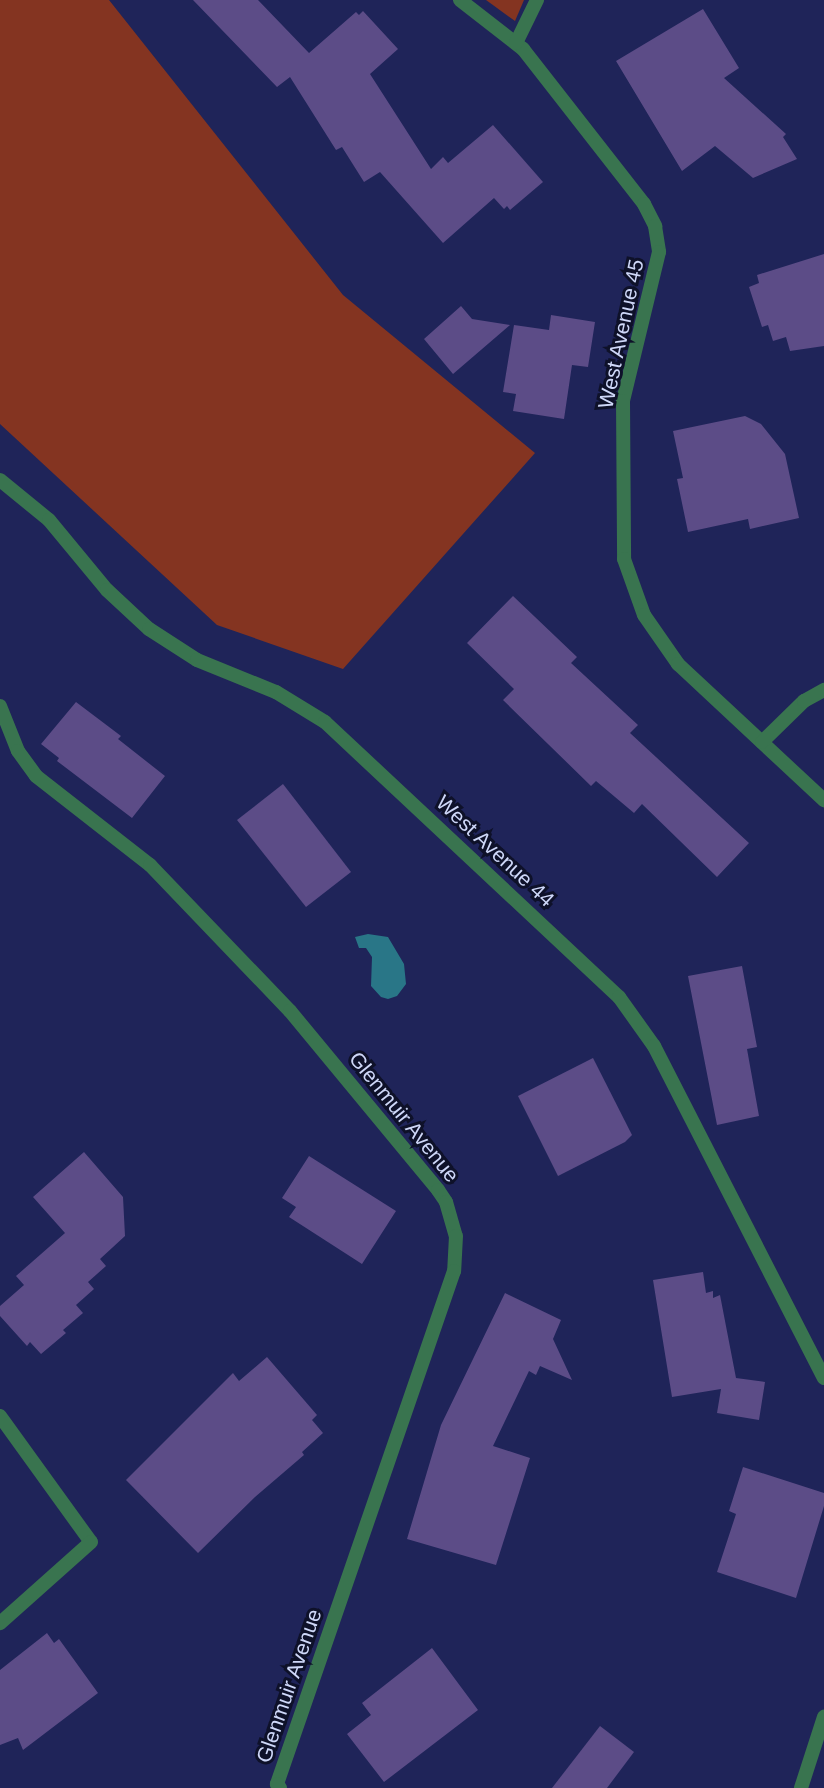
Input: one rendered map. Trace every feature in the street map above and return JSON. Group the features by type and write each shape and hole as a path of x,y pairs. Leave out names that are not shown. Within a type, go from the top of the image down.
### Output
{"street":[{"name":"West Avenue 45","path":"460,0 516,43 644,204 655,226 659,253 623,401 624,559 644,615 677,664 824,800"},
{"path":"516,43 537,0"},
{"name":"West Avenue 44","path":"0,480 49,520 107,590 149,629 197,660 276,692 325,722 619,997 654,1046 824,1378"},
{"path":"762,742 804,701 824,690"},
{"name":"Glenmuir Avenue","path":"0,706 18,751 36,776 149,865 290,1010 438,1190 446,1202 456,1236 454,1271 279,1786"},
{"path":"0,1416 90,1542 0,1623"},
{"path":"801,1788 824,1717"}],"shaded area":[{"path":"0,0 109,0 343,295 535,453 343,669 217,625 0,424"},
{"path":"486,0 524,0 515,21"},
{"path":"368,934 388,937 404,964 406,984 397,996 388,999 381,997 371,986 372,957 366,948 359,948 355,937"}],"building":[{"path":"193,0 258,0 309,53 356,12 359,15 363,11 398,49 370,74 431,169 443,157 448,163 493,125 543,182 510,210 507,206 504,209 494,198 443,243 380,172 364,182 342,147 336,150 290,77 277,87"},
{"path":"703,9 739,68 724,78 786,134 783,137 797,159 753,178 715,146 682,171 616,61"},
{"path":"824,254 824,346 790,351 786,337 773,341 768,325 762,327 749,287 759,283 757,275"},
{"path":"461,306 472,319 510,325 453,374 424,339"},
{"path":"551,315 595,322 588,367 572,365 564,419 513,411 516,394 503,392 514,325 549,330"},
{"path":"745,416 761,424 785,454 799,518 750,529 748,519 688,532 677,479 683,478 673,431"},
{"path":"513,596 577,657 571,663 638,725 630,733 749,843 717,877 642,804 634,813 596,781 591,786 503,700 514,689 467,643"},
{"path":"76,702 121,736 118,739 165,776 132,818 57,761 59,758 41,744"},
{"path":"283,784 351,872 306,907 237,820"},
{"path":"742,966 757,1047 747,1049 759,1116 717,1125 688,976"},
{"path":"593,1058 632,1135 625,1142 558,1176 518,1096"},
{"path":"84,1152 123,1197 125,1236 100,1259 106,1266 88,1282 94,1289 76,1305 83,1313 63,1330 66,1333 41,1354 30,1342 27,1346 0,1316 0,1306 24,1285 16,1276 65,1233 33,1197"},
{"path":"309,1156 396,1211 362,1264 289,1217 296,1207 282,1198"},
{"path":"703,1272 706,1293 713,1291 713,1298 720,1295 736,1378 765,1382 759,1420 717,1413 721,1389 672,1397 653,1280"},
{"path":"505,1293 561,1320 553,1339 572,1380 540,1366 536,1375 529,1371 493,1446 530,1458 496,1565 407,1539 441,1425"},
{"path":"267,1357 317,1415 312,1420 323,1433 302,1452 304,1455 255,1497 198,1553 126,1480 233,1373 239,1381"},
{"path":"743,1467 824,1493 824,1506 796,1598 717,1572 736,1514 729,1511"},
{"path":"47,1633 54,1643 59,1639 98,1693 23,1750 18,1738 0,1745 0,1670"},
{"path":"432,1648 478,1710 384,1782 347,1734 371,1715 362,1703"},
{"path":"600,1726 634,1752 607,1788 552,1788"}]}
